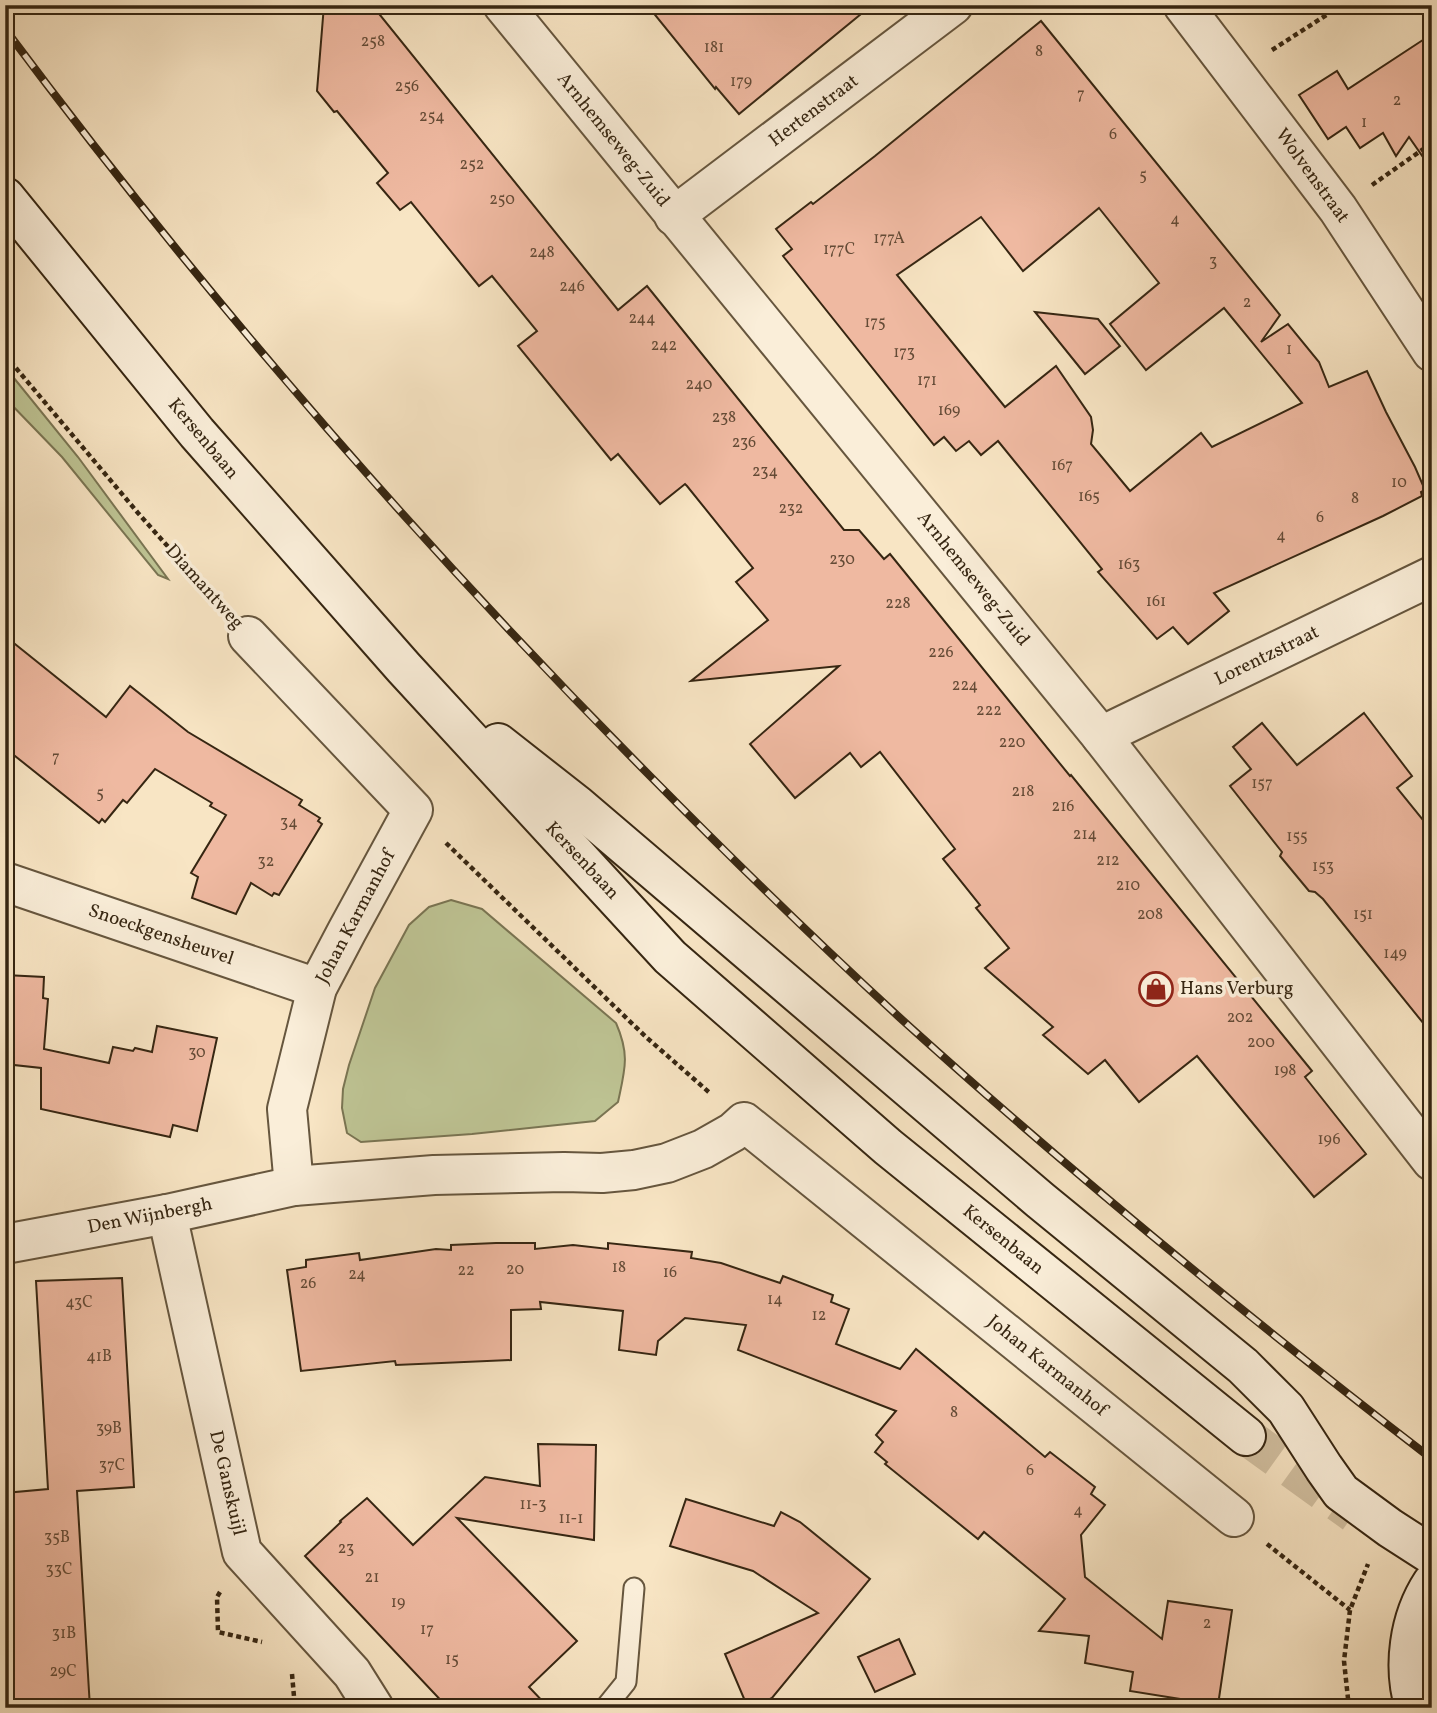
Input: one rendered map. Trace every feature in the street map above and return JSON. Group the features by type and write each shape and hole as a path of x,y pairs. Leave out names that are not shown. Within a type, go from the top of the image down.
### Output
{"street":[{"name":"Arnhemseweg-Zuid","path":"503,5 1101,736 1432,1161"},
{"name":"Hertenstraat","path":"674,216 953,5"},
{"name":"Wolvenstraat","path":"1183,5 1338,208 1432,352"},
{"name":"Kersenbaan","path":"5,197 197,433 404,668 670,957 888,1147 1246,1436"},
{"name":"Lorentzstraat","path":"1101,736 1432,576"},
{"name":"Diamantweg","path":"248,636 413,810"},
{"path":"404,668 577,805 1040,1200 1243,1366 1286,1409 1341,1492 1432,1555"},
{"name":"Johan Karmanhof","path":"295,1186 287,1109 317,988 413,810"},
{"name":"Snoeckgensheuvel","path":"5,882 317,988"},
{"path":"295,1186 434,1175 602,1173 634,1170 667,1163 703,1149 733,1132 744,1122"},
{"name":"Johan Karmanhof","path":"744,1122 1234,1517"},
{"name":"Den Wijnbergh","path":"5,1244 167,1214 295,1186"},
{"name":"De Ganskuijl","path":"167,1214 242,1552 352,1673 373,1708"},
{"path":"1412,1707 1408,1667 1412,1630 1424,1595 1432,1583"}],"lane":[{"path":"605,1708 626,1682 634,1588"}],"path":[{"path":"1235,73 1342,5"},
{"path":"1338,208 1432,143"},
{"name":"Diamantweg","path":"5,355 138,513 248,636"},
{"path":"413,810 646,1037 744,1122"},
{"path":"1234,1517 1350,1610"},
{"path":"1349,1708 1344,1661 1350,1610 1366,1567 1390,1528"}],"green space":[{"path":"5,367 78,457 168,579 158,575 62,457 5,398"},
{"path":"451,900 482,909 616,1023 625,1053 618,1102 595,1121 361,1142 347,1133 342,1108 343,1089 375,988 409,925 429,907"}],"building":[{"path":"324,5 372,5 618,310 647,286 844,530 859,530 884,559 890,554 1312,1071 1305,1077 1366,1154 1314,1197 1197,1056 1139,1102 1105,1060 1088,1074 1043,1035 1053,1027 985,968 1009,948 976,908 980,905 943,859 955,849 880,752 861,767 850,753 795,798 750,744 839,666 691,681 768,620 736,582 753,568 685,484 660,504 618,454 611,460 518,346 537,331 492,276 479,286 411,202 400,210 377,183 388,173 317,91"},
{"path":"647,5 872,5 739,114 716,87 715,89"},
{"path":"1041,21 1280,315 1261,342 1288,324 1319,362 1329,387 1367,371 1415,467 1425,490 1421,492 1422,496 1214,593 1229,611 1188,644 1173,627 1157,639 1098,572 1102,569 998,441 981,455 969,441 956,451 944,437 934,445 783,256 792,249 776,229 875,156","holes":["1099,208 1159,283 1110,324 1146,370 1224,308 1302,403 1212,447 1201,433 1130,491 1091,444 1091,417 1056,366 1005,407 897,275 981,217 1023,271"]},
{"path":"1432,34 1432,170 1409,137 1396,156 1383,133 1360,148 1346,127 1328,139 1299,95 1337,71 1348,89"},
{"path":"1035,312 1098,319 1120,346 1085,374"},
{"path":"5,636 106,717 130,686 188,732 302,800 299,805 320,818 318,821 322,824 279,895 274,893 272,896 251,883 236,914 192,898 198,877 191,873 226,815 210,806 212,803 155,769 127,803 123,800 105,822 102,819 99,823 5,748"},
{"path":"1364,713 1412,776 1397,788 1432,831 1432,1034 1323,899 1315,892 1309,891 1280,856 1282,852 1230,786 1251,769 1233,747 1262,723 1297,765"},
{"path":"5,975 44,977 43,998 48,999 44,1049 109,1063 113,1047 152,1052 157,1026 217,1038 197,1131 173,1125 170,1137 41,1109 41,1068 5,1064"},
{"path":"535,1243 535,1249 573,1245 608,1249 608,1243 692,1252 691,1258 721,1263 780,1283 783,1276 833,1295 831,1302 849,1309 836,1344 900,1369 916,1349 1045,1457 1050,1452 1095,1487 1091,1494 1105,1505 1081,1535 1085,1577 1162,1639 1168,1601 1232,1610 1218,1705 1130,1691 1133,1672 1085,1663 1089,1636 1039,1631 1065,1599 984,1532 978,1539 885,1464 887,1462 875,1452 883,1442 876,1435 896,1411 738,1350 746,1325 685,1318 658,1341 656,1355 619,1350 623,1311 540,1302 541,1309 511,1310 511,1360 396,1365 395,1361 301,1371 287,1270 306,1267 306,1260 359,1253 360,1260 436,1249 451,1250 451,1245"},
{"path":"122,1278 134,1487 77,1491 90,1708 5,1708 5,1493 48,1489 36,1281"},
{"path":"538,1444 596,1445 594,1540 457,1518 577,1641 529,1687 549,1708 448,1708 305,1556 367,1498 413,1545 485,1477 540,1486"},
{"path":"686,1499 774,1526 781,1512 800,1522 870,1579 772,1698 751,1708 748,1708 725,1654 818,1613 753,1571 670,1546"},
{"path":"899,1639 915,1674 875,1692 858,1657"}],"tunnel":[{"path":"1246,1436 1354,1514"}],"railway":[{"path":"5,29 156,224 314,414 479,598 680,807 867,988 963,1075 1228,1298 1432,1459"}],"place":[{"name":"Hans Verburg","path":"1156,989"}]}
